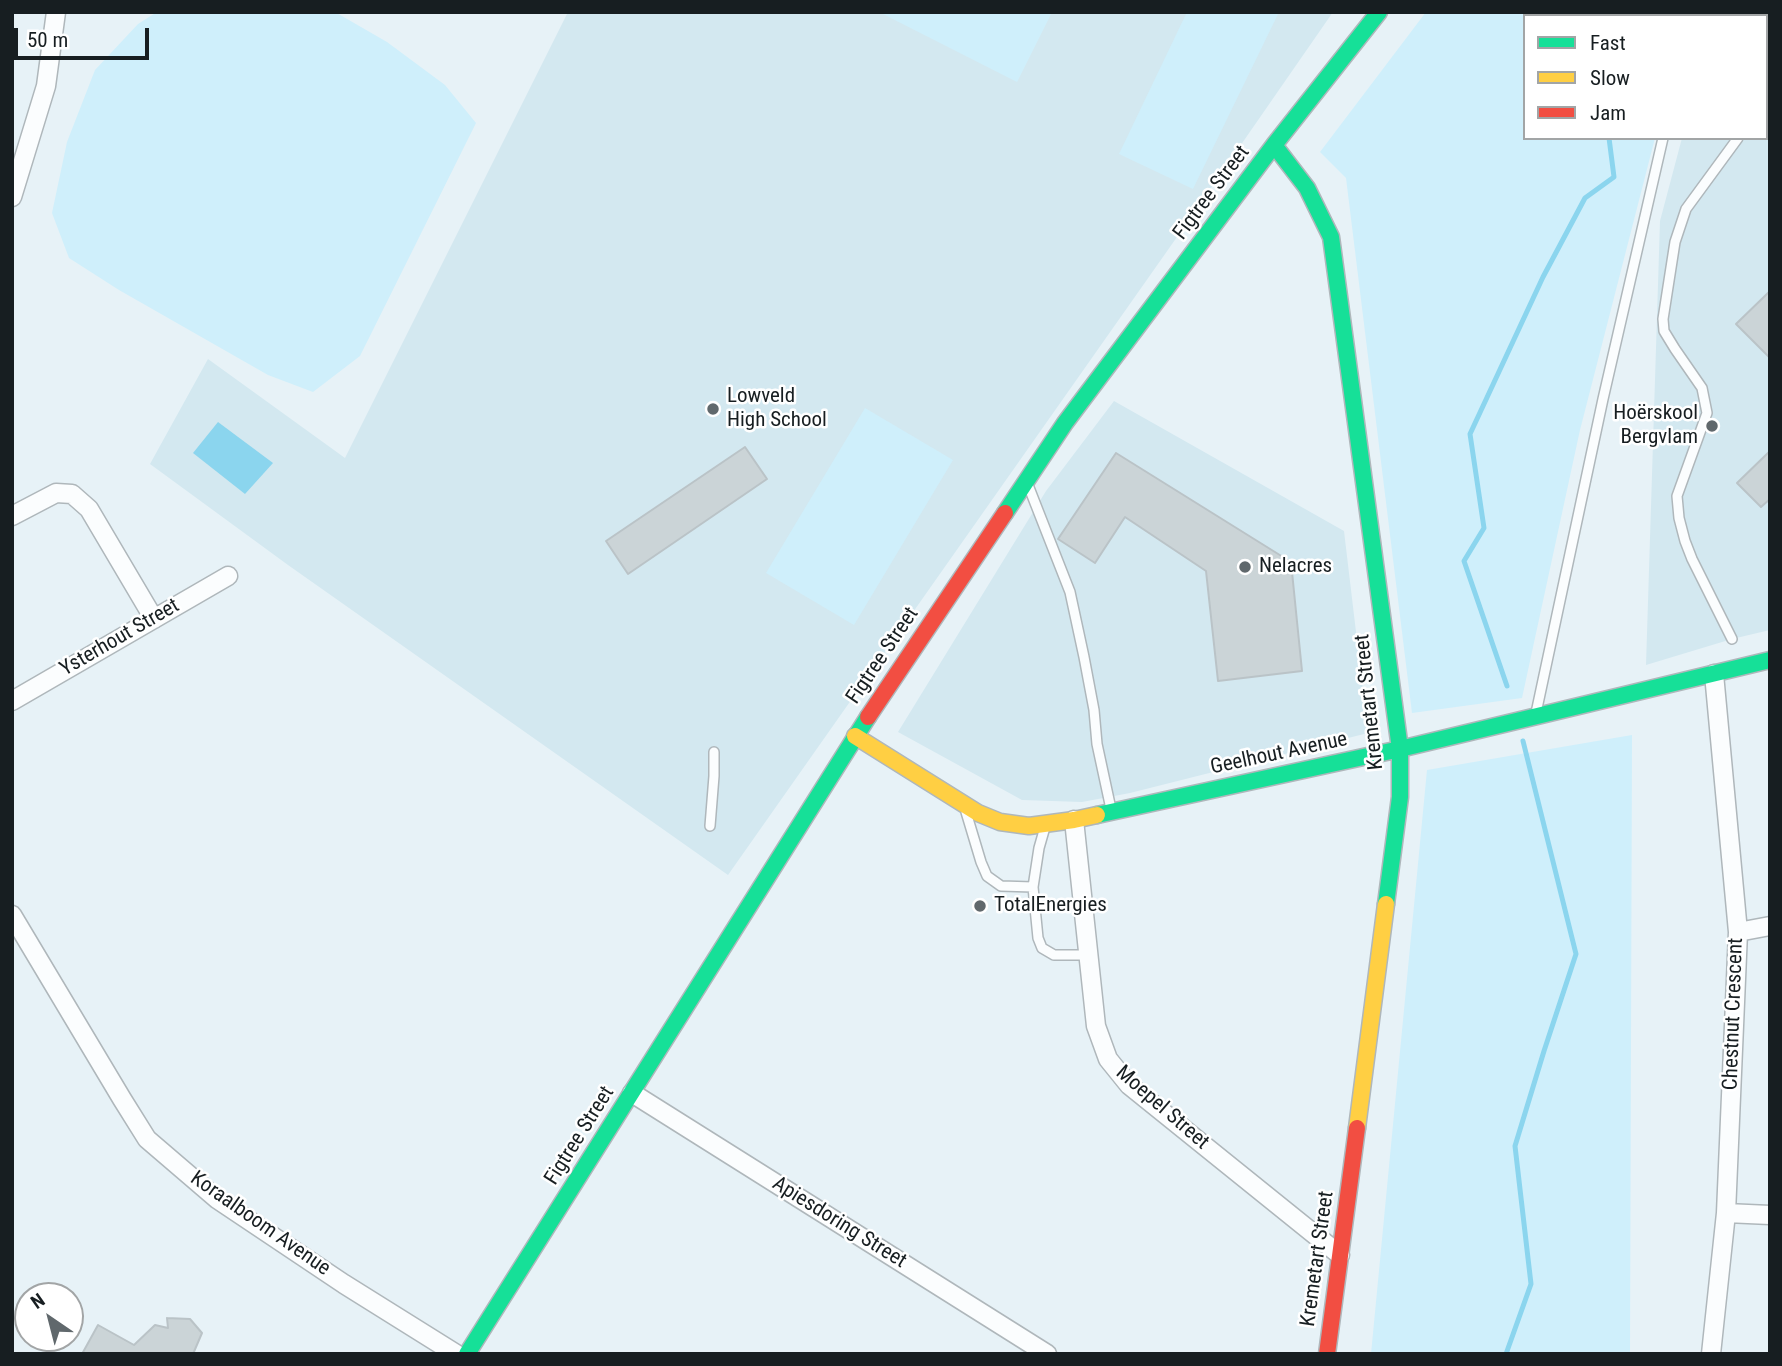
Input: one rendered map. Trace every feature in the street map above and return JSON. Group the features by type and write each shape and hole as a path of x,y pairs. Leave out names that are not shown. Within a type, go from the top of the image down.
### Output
{"street":[{"path":"12,197 46,86 56,12"},
{"name":"Figtree Street","path":"467,1354 855,736 1073,412 1274,145 1379,12"},
{"name":"Kremetart Street","path":"1274,145 1307,188 1331,237 1400,749 1399,797 1327,1354"},
{"path":"12,516 56,494 72,494 89,509 154,619"},
{"name":"Ysterhout Street","path":"12,701 228,576"},
{"name":"Geelhout Avenue","path":"855,736 978,813 1000,821 1029,826 1074,820 1400,749 1770,660"},
{"name":"Chestnut Crescent","path":"1711,1354 1726,1213 1738,932 1714,674"},
{"name":"Moepel Street","path":"1074,820 1096,1026 1108,1059 1129,1085 1340,1255"},
{"name":"Koraalboom Avenue","path":"13,917 147,1139 217,1199 344,1284 456,1354"},
{"path":"1738,932 1770,926"},
{"name":"Apiesdoring Street","path":"632,1093 1047,1354"},
{"path":"1726,1213 1770,1215"}],"lane":[{"path":"1535,718 1662,140"},
{"path":"1732,639 1692,559 1679,518 1677,496 1707,413 1702,388 1664,331 1663,319 1675,242 1686,209 1737,140"},
{"path":"1027,480 1070,592 1111,811"},
{"path":"710,826 714,752"},
{"path":"963,803 987,876 1001,886 1033,887"},
{"path":"1046,823 1033,887 1038,938 1042,948 1054,955 1089,955"}],"shaded area":[{"path":"157,12 335,12 387,42 445,85 476,123 360,356 313,392 268,375 119,290 69,258 52,213 67,142 95,70 138,24"},
{"name":"Lowveld High School","path":"568,12 1333,12 728,875 288,565 150,464 208,359 345,458"},
{"path":"879,12 1052,12 1017,82"},
{"path":"1187,12 1279,12 1193,189 1119,154"},
{"path":"1426,12 1685,12 1523,14 1523,140 1654,140 1580,430 1522,698 1412,713 1346,178 1320,152"},
{"name":"Hoërskool Bergvlam","path":"1770,12 1770,630 1646,665 1660,221 1681,140 1768,140 1768,14 1714,14"},
{"name":"Nelacres","path":"1114,401 1344,531 1368,733 1130,793 1082,802 1022,800 898,732 1046,491"},
{"path":"865,408 953,460 854,625 766,573"},
{"path":"1632,735 1630,1354 1371,1354 1427,770"}],"water":[{"path":"218,422 273,463 245,494 193,453"}],"building":[{"path":"1770,291 1770,358 1736,324"},
{"path":"745,447 767,479 628,574 606,541"},
{"path":"1770,451 1770,499 1761,507 1737,483"},
{"name":"Nelacres","path":"1116,453 1291,562 1302,671 1218,681 1206,571 1125,517 1095,563 1058,539"},
{"path":"167,1318 190,1319 202,1333 193,1354 82,1354 98,1325 134,1345 155,1325 168,1328"}],"waterway":[{"path":"1507,686 1464,561 1484,528 1470,434 1543,277 1585,198 1614,177 1609,140"},
{"path":"1506,1354 1531,1284 1515,1146 1576,954 1523,741"}],"traffic: fast":[{"path":"1005,513 1065,423 1274,145 1379,12"},
{"path":"1274,145 1307,188 1331,237 1400,749 1400,797 1386,904"},
{"path":"1097,815 1400,749 1770,660"},
{"path":"467,1354 868,717"}],"traffic: slow":[{"path":"855,736 978,813 1000,822 1029,826 1097,815"},
{"path":"1357,1128 1386,904"}],"traffic: jam":[{"path":"868,717 1005,513"},
{"path":"1327,1354 1357,1128"}],"place":[{"name":"Lowveld High School","path":"713,409"},
{"name":"Hoërskool Bergvlam","path":"1712,426"},
{"name":"Nelacres","path":"1245,567"},
{"name":"TotalEnergies","path":"980,906"}]}
